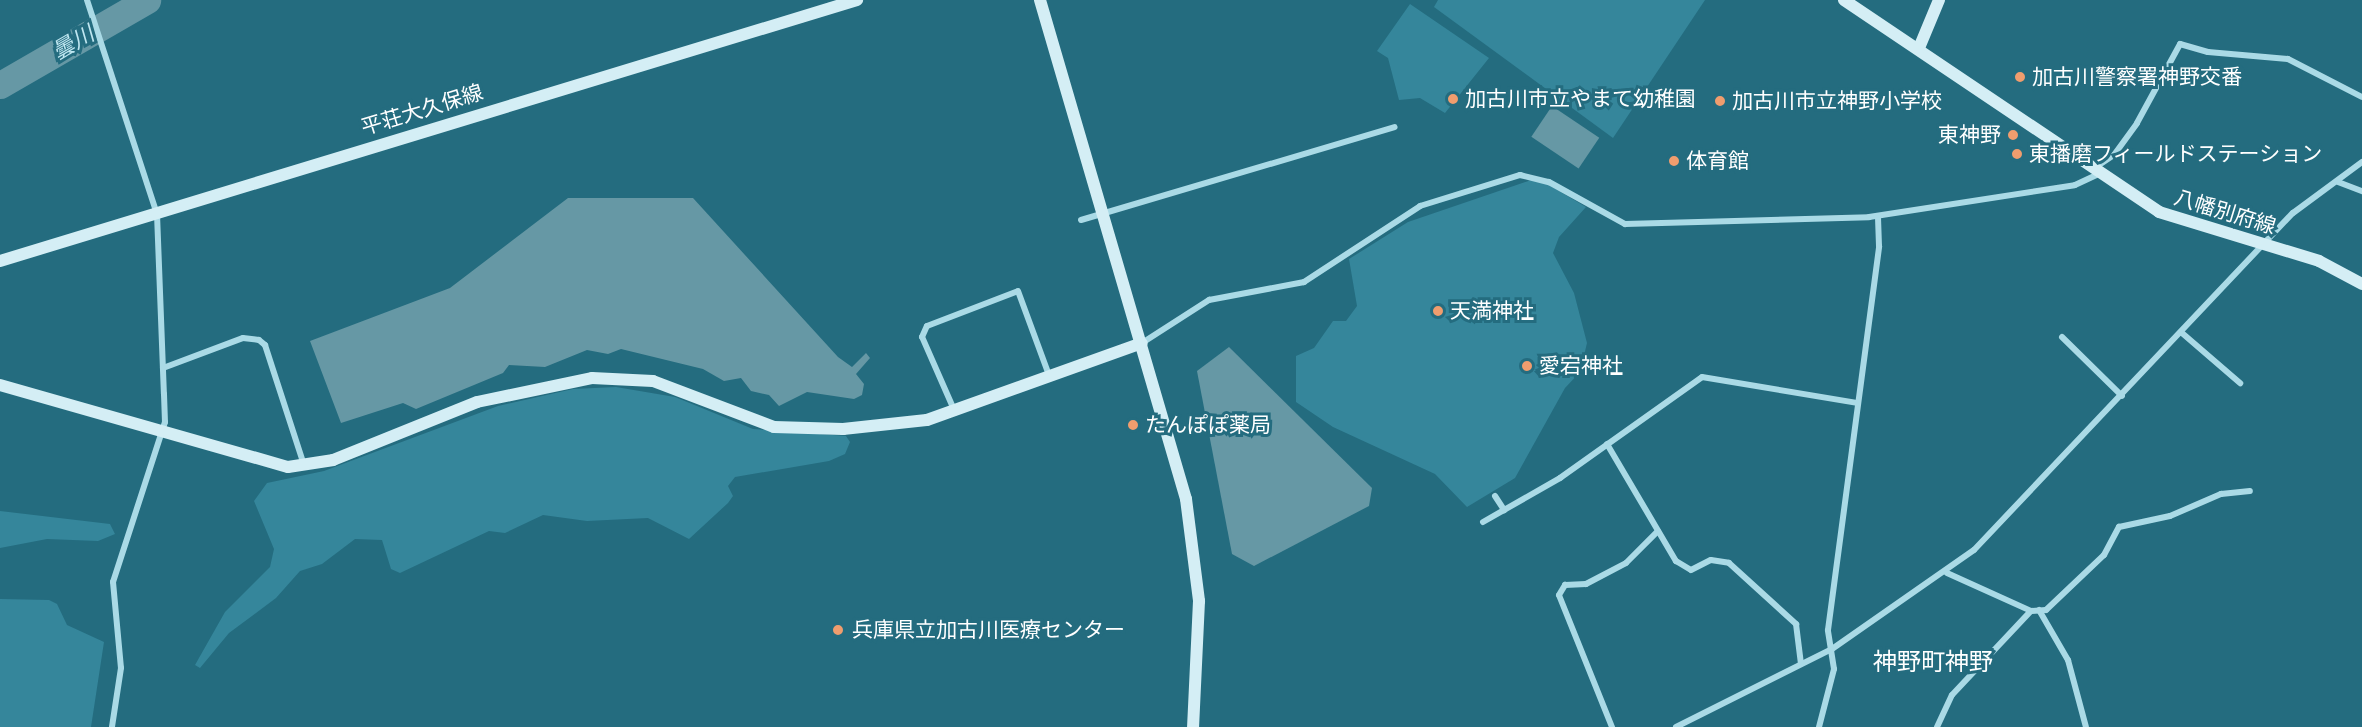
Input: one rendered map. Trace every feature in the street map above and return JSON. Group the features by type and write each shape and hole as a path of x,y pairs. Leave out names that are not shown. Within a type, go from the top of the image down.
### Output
{"street":[{"path":"87,0 157,214 165,422 159,433 113,582 122,668 112,727"},
{"name":"平荘大久保線","path":"0,261 834,3 857,0"},
{"path":"1040,0 1181,478 1195,551 1199,655 1192,727"},
{"name":"八幡別府線","path":"1844,0 1919,48 2096,172 2159,212 2319,261 2362,284"},
{"path":"1919,48 1939,0"},
{"path":"0,385 266,464 304,465 333,460 477,402 592,378 653,381 774,427 864,428 955,412 1142,343 1209,300 1304,282 1420,206 1520,175 1550,182 1625,224 1878,216 2075,184 2096,172 2114,155 2137,123 2180,44 2208,52 2288,59 2362,97"},
{"path":"1081,220 1394,127"},
{"path":"1676,727 1832,649 1947,573 2040,486 2293,213 2338,182 2362,162"},
{"path":"2338,182 2362,191"},
{"path":"1819,727 1834,669 1828,630 1879,246 1878,216"},
{"path":"955,412 922,337 927,326 1018,291 1050,378"},
{"path":"2182,333 2240,383"},
{"path":"2062,337 2122,396"},
{"path":"163,368 243,338 259,340 265,345 304,465"},
{"path":"1484,522 1607,444 1702,377 1857,404"},
{"path":"1607,444 1682,567 1690,570 1721,559 1762,598 1786,611 1796,624 1801,664"},
{"path":"1947,573 2035,611 2046,610 2104,555 2119,527 2170,516 2221,494 2250,491"},
{"path":"1495,496 1504,510"},
{"path":"1612,727 1559,595 1565,585 1586,584 1626,563 1658,531"},
{"path":"1937,727 1952,695 2035,611"},
{"path":"2035,611 2068,660 2086,727"}],"shaded area":[{"path":"1438,0 1705,0 1613,138 1434,7"},
{"path":"1410,4 1489,58 1445,113 1420,98 1399,100 1388,58 1377,51"},
{"path":"1552,106 1599,138 1579,169 1531,137"},
{"path":"1537,178 1586,207 1559,237 1553,253 1574,293 1587,343 1580,372 1565,388 1515,478 1467,507 1435,474 1333,427 1296,402 1296,356 1314,348 1333,321 1346,321 1357,306 1349,259 1408,222"},
{"path":"568,198 693,198 838,357 852,367 866,353 870,358 856,374 864,384 862,395 854,399 807,392 779,406 769,395 751,391 741,378 724,381 703,369 621,349 608,354 587,350 545,367 509,365 503,373 416,409 403,403 341,423 310,341 450,288"},
{"path":"1229,347 1372,488 1369,506 1254,566 1232,554 1197,371"},
{"path":"616,387 675,397 753,429 846,436 850,442 845,454 829,461 735,477 728,486 733,496 728,503 689,539 648,518 587,521 543,515 505,533 489,531 400,573 391,569 382,540 355,539 322,564 300,571 276,598 229,633 200,668 195,665 225,612 270,567 274,549 254,501 267,483 324,471 498,406 573,389"},
{"path":"0,511 110,524 115,534 98,541 47,539 0,548"},
{"path":"0,599 49,600 57,604 67,625 104,642 91,727 0,727"}],"waterway":[{"name":"曇川","path":"0,85 147,0"}],"place":[{"name":"加古川警察署神野交番","path":"2020,77"},
{"name":"加古川市立やまて幼稚園","path":"1453,99"},
{"name":"加古川市立神野小学校","path":"1720,101"},
{"name":"東神野","path":"2013,135"},
{"name":"東播磨フィールドステーション","path":"2017,154"},
{"name":"体育館","path":"1674,161"},
{"name":"天満神社","path":"1438,311"},
{"name":"愛宕神社","path":"1527,366"},
{"name":"たんぽぽ薬局","path":"1133,425"},
{"name":"兵庫県立加古川医療センター","path":"838,630"}],"district":[{"name":"神野町神野","path":"1933,662"}]}
